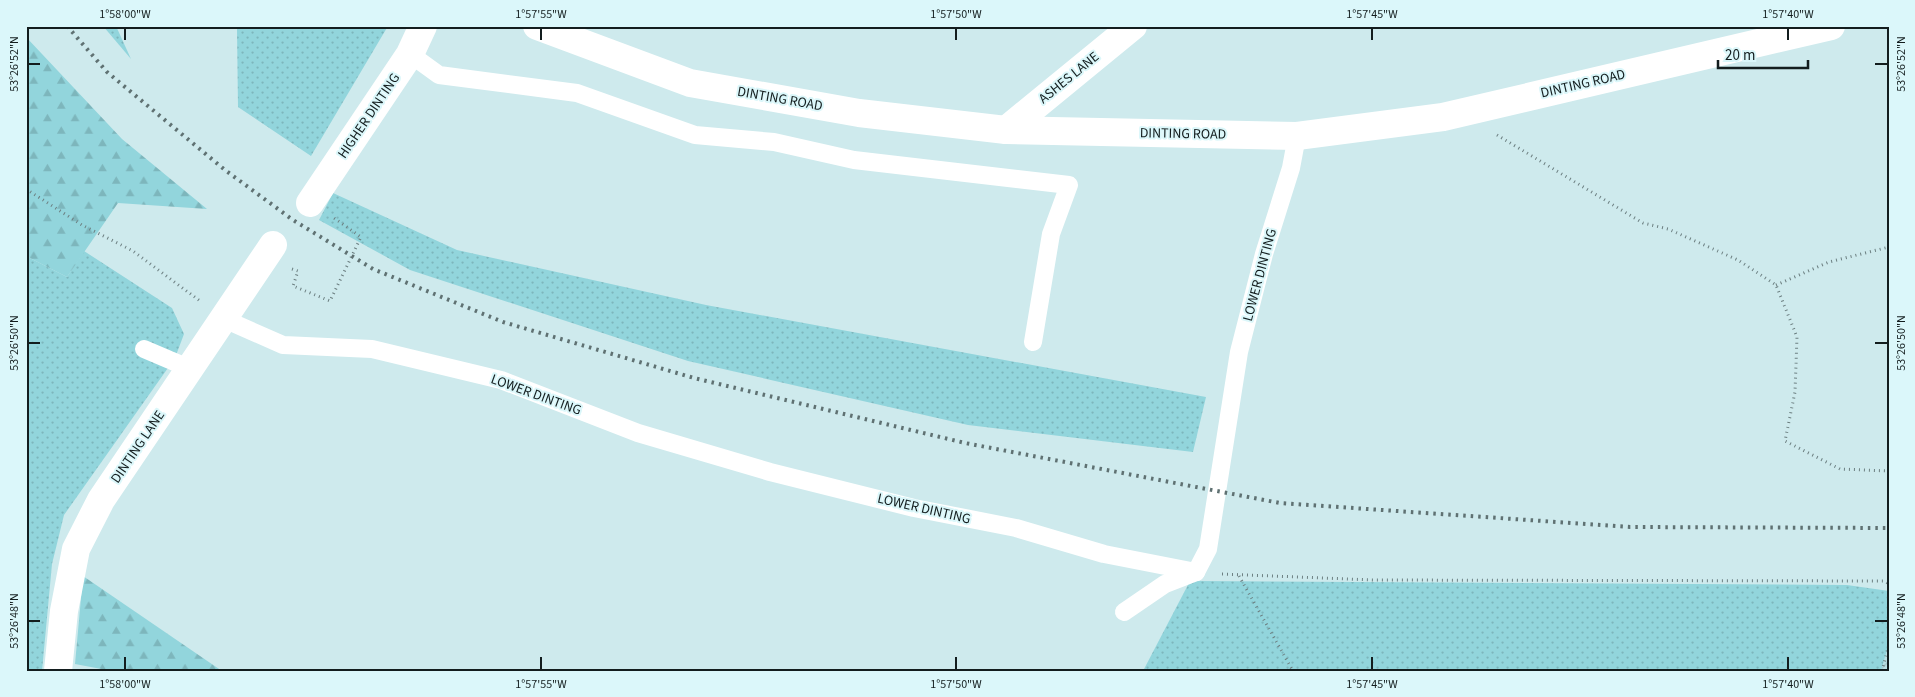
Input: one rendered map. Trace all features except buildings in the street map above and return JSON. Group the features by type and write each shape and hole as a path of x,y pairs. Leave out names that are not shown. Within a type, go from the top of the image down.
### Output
{"street":[{"name":"HIGHER DINTING","path":"320,209 410,54 423,26"},
{"name":"DINTING ROAD","path":"537,26 690,83 859,113 1006,130 1297,136 1442,117 1831,26"},
{"name":"ASHES LANE","path":"1006,130 1133,26"},
{"name":"DINTING LANE","path":"58,671 64,611 76,549 101,500 273,244"}],"lane":[{"path":"410,54 439,75 576,93 695,135 774,142 854,160 1069,185 1050,234 1033,342"},
{"name":"LOWER DINTING","path":"224,319 283,345 372,349 500,380 638,433 770,472 914,508 1016,528 1104,554 1196,572 1208,549 1239,352 1264,254 1291,168 1297,136"},
{"path":"144,349 190,369"},
{"path":"1124,612 1165,584 1196,572"}],"path":[{"path":"1496,134 1505,137 1551,168 1643,223 1668,230 1738,260 1776,285 1796,337 1795,392 1786,441 1840,469 1889,471"},
{"path":"26,189 82,226 133,251 224,319"},
{"path":"298,271 293,286 330,301 361,236 320,209"},
{"path":"1776,285 1828,262 1889,247"},
{"path":"1196,572 1239,576 1373,580 1801,580 1884,581 1889,584"},
{"path":"1239,576 1293,671"},
{"path":"1882,671 1889,644"}],"shaded area":[{"path":"1889,643 1889,671 1881,671"}],"green space":[{"path":"103,26 116,26 131,59"},
{"path":"233,26 388,26 311,156 238,107 237,29"},
{"path":"26,37 122,139 207,209 118,203 67,277 26,256"},
{"path":"333,193 457,250 706,305 1206,397 1193,452 968,425 688,361 410,270 319,220"},
{"path":"84,251 172,308 184,334 175,358 64,515 52,564 42,671 26,671 26,256 67,277"},
{"path":"83,576 222,671 112,671 75,664"},
{"path":"1190,581 1847,585 1889,591 1889,643 1881,671 1143,671"}],"railway":[{"path":"67,26 107,72 225,170 293,220 373,269 503,322 694,378 965,443 1280,503 1630,527 1889,528"}]}
